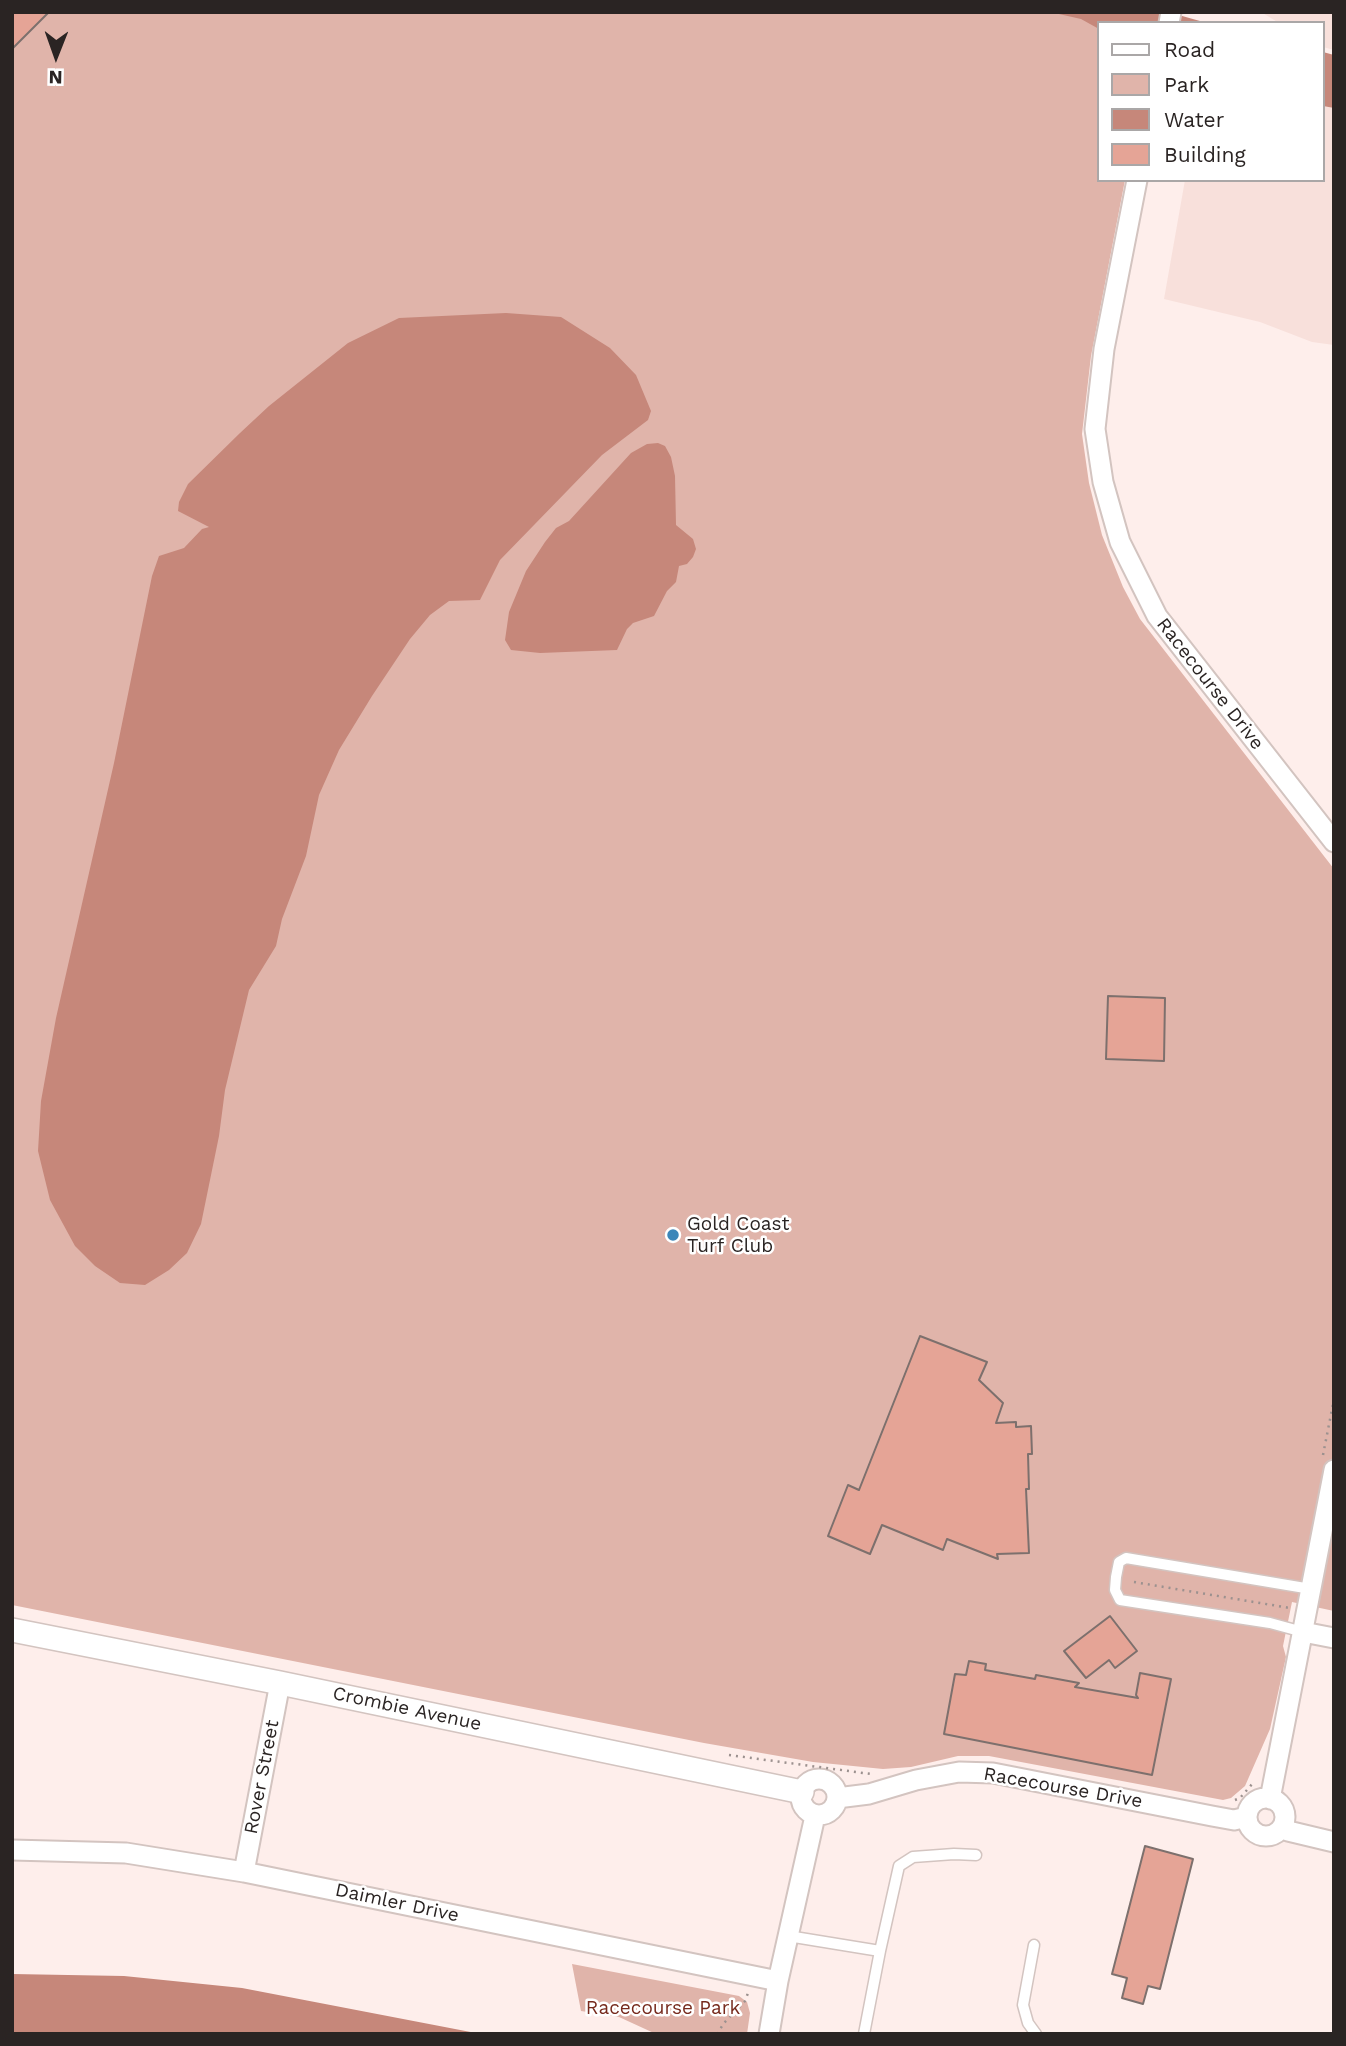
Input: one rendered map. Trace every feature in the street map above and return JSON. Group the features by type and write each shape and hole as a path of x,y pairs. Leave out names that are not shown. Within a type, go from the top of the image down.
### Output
{"street":[{"name":"Racecourse Drive","path":"1137,182 1104,349 1095,429 1103,482 1120,542 1157,616 1334,842"},
{"path":"1270,1799 1334,1470"},
{"name":"Crombie Avenue","path":"12,1630 280,1682 802,1792"},
{"path":"1303,1632 1334,1638"},
{"name":"Rover Street","path":"244,1872 280,1682"},
{"name":"Racecourse Drive","path":"837,1798 869,1794 916,1780 959,1772 993,1773 1234,1820 1247,1817"},
{"path":"819,1779 834,1786 837,1798 832,1810 827,1814 815,1816 804,1809 801,1803 802,1792 808,1783 819,1779"},
{"path":"1270,1799 1282,1808 1284,1821 1282,1827 1272,1834 1260,1835 1251,1828 1247,1817 1256,1801 1270,1799"},
{"path":"769,2034 778,1981 815,1816"},
{"path":"1282,1827 1288,1831 1334,1842"},
{"name":"Daimler Drive","path":"12,1850 126,1853 244,1872 778,1981"}],"lane":[{"path":"1303,1632 1270,1623 1120,1600 1115,1590 1116,1577 1119,1562 1126,1558 1311,1589"},
{"path":"864,2034 899,1866 913,1857 976,1855"},
{"path":"788,1936 880,1951"},
{"path":"1034,1945 1023,2006 1028,2023 1036,2034"}],"path":[{"path":"1134,1582 1293,1608"},
{"path":"728,1755 878,1774"},
{"path":"1232,1801 1240,1798 1252,1786 1256,1777"},
{"path":"717,2034 745,2001 748,1993"}],"shaded area":[{"path":"1261,12 1334,12 1334,50 1325,48 1325,21 1276,21"},
{"path":"1325,106 1334,108 1334,345 1312,342 1260,322 1164,299 1185,182 1325,182"}],"green space":[{"name":"Gold Coast Turf Club","path":"49,12 1158,12 1098,21 1098,182 1125,182 1091,356 1082,434 1089,483 1102,535 1123,587 1140,619 1334,869 1334,1611 1292,1602 1283,1646 1286,1657 1270,1729 1245,1786 1231,1798 1223,1800 989,1756 958,1756 911,1767 883,1769 813,1762 704,1743 12,1605 12,49"},
{"name":"Racecourse Park","path":"572,1964 739,1996 747,2002 750,2013 747,2034 656,2034 619,2017 581,2011"}],"water":[{"path":"1050,12 1168,12 1200,21 1098,21 1098,28 1081,19"},
{"path":"1325,53 1334,55 1334,108 1325,106"},
{"path":"506,313 561,317 610,348 636,375 651,411 648,420 602,455 500,560 480,600 449,601 430,615 410,639 372,696 339,750 319,795 306,856 282,919 276,946 249,990 225,1090 219,1136 201,1224 187,1253 169,1270 145,1285 120,1283 95,1266 75,1246 50,1200 38,1151 41,1101 56,1018 114,763 152,576 159,556 184,548 202,529 209,527 178,511 179,502 188,484 240,433 269,406 348,343 399,318"},
{"path":"658,443 665,446 671,457 675,476 676,525 693,539 696,549 687,564 679,566 676,582 667,591 654,616 633,623 627,629 617,650 540,653 511,650 505,640 509,612 526,571 545,542 556,528 569,521 631,453 647,444"},
{"path":"12,1974 124,1976 242,1988 481,2034 12,2034"}],"building":[{"path":"12,12 49,12 12,49"},
{"path":"1108,996 1165,998 1164,1061 1106,1059"},
{"path":"920,1336 987,1362 979,1380 1003,1403 996,1423 1016,1422 1016,1427 1031,1426 1032,1454 1028,1454 1029,1489 1026,1489 1029,1553 997,1554 998,1559 947,1539 943,1550 882,1525 870,1554 828,1536 848,1485 859,1490"},
{"path":"1110,1616 1137,1651 1115,1668 1109,1660 1086,1678 1064,1651"},
{"path":"969,1661 986,1664 985,1670 1035,1679 1036,1675 1079,1683 1075,1687 1138,1698 1136,1695 1140,1673 1171,1679 1152,1775 944,1734 955,1674 966,1675"},
{"path":"1145,1846 1193,1859 1160,1989 1148,1986 1143,2004 1122,1998 1127,1978 1112,1974"}],"place":[{"name":"Gold Coast Turf Club","path":"673,1235"}]}
